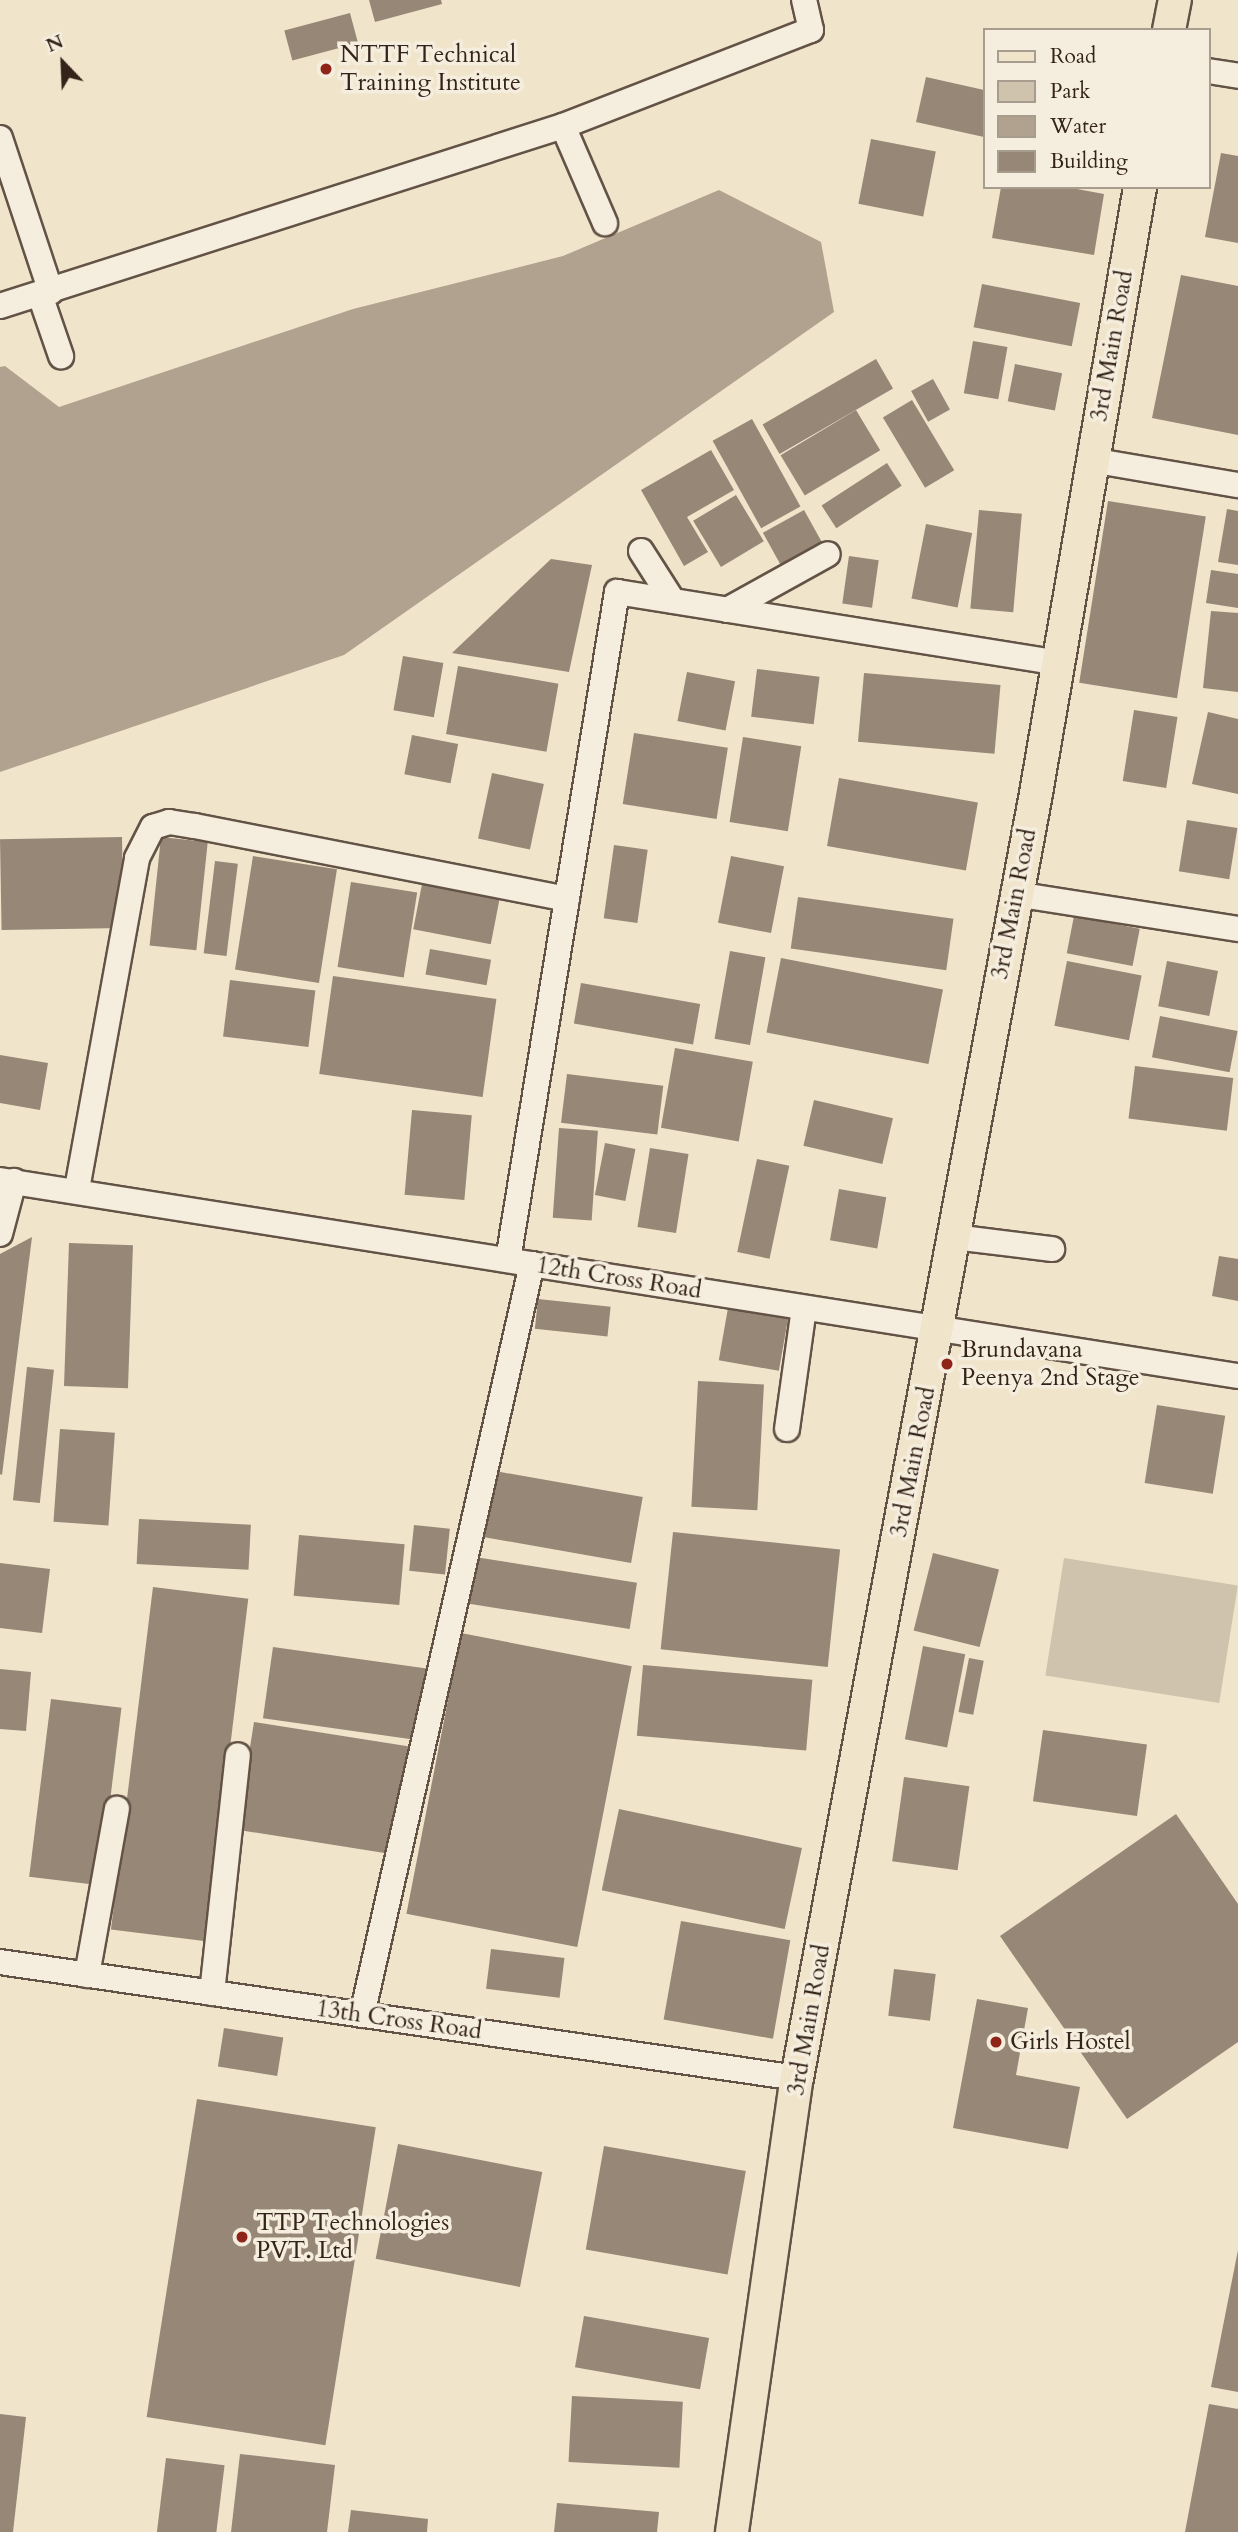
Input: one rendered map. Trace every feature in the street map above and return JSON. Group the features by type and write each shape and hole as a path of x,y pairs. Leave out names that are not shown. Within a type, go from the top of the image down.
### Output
{"main road":[{"path":"1169,28 1175,0"},
{"name":"3rd Main Road","path":"733,2532 797,2078 954,1237 1140,189"}],"street":[{"path":"0,306 563,126 811,30 804,0"},
{"path":"1210,71 1238,76"},
{"path":"563,126 605,223"},
{"path":"0,138 46,293 61,356"},
{"path":"1091,460 1238,485"},
{"path":"640,551 673,601"},
{"path":"727,610 828,554"},
{"path":"362,2015 520,1262 567,899 617,592 1056,662"},
{"path":"77,1189 137,858 153,827 169,822 195,826 567,899"},
{"path":"1015,894 1238,929"},
{"path":"0,1234 7,1181"},
{"name":"12th Cross Road","path":"7,1181 77,1189 937,1330 1238,1376"},
{"path":"954,1237 1052,1249"},
{"path":"787,1429 804,1308"},
{"path":"212,1993 238,1755"},
{"path":"87,1975 117,1809"},
{"name":"13th Cross Road","path":"0,1962 797,2078"}],"green space":[{"path":"1064,1558 1238,1586 1219,1703 1045,1676"}],"water":[{"path":"719,190 821,242 834,312 344,655 0,772 0,367 5,366 59,407 353,309 563,256"}],"building":[{"path":"369,0 441,0 442,4 375,22"},
{"path":"350,13 358,43 292,61 284,31"},
{"path":"926,77 982,90 982,137 916,122"},
{"path":"871,139 936,152 923,216 858,204"},
{"path":"1221,153 1238,156 1238,243 1205,237"},
{"path":"1001,189 1077,189 1104,194 1094,255 992,238"},
{"path":"1181,275 1238,286 1238,435 1152,418"},
{"path":"982,284 1080,303 1072,346 974,327"},
{"path":"973,341 1007,347 998,399 964,393"},
{"path":"876,359 893,388 780,454 763,425"},
{"path":"1015,364 1062,373 1055,410 1008,401"},
{"path":"933,379 950,410 928,422 911,391"},
{"path":"912,400 954,470 925,488 883,418"},
{"path":"856,410 880,450 805,496 781,455"},
{"path":"752,419 800,506 761,528 713,441"},
{"path":"711,450 734,490 687,517 708,552 684,566 641,490"},
{"path":"887,463 902,486 836,528 822,505"},
{"path":"736,495 764,541 721,567 693,521"},
{"path":"1108,501 1206,516 1177,698 1079,683"},
{"path":"1227,509 1238,511 1238,565 1218,562"},
{"path":"804,510 824,546 783,569 763,533"},
{"path":"979,510 1022,514 1013,612 970,609"},
{"path":"926,524 972,533 958,608 911,599"},
{"path":"849,556 879,560 872,608 842,604"},
{"path":"551,559 592,565 569,672 452,653"},
{"path":"1211,570 1238,574 1238,608 1206,603"},
{"path":"1211,611 1238,613 1238,692 1203,688"},
{"path":"403,656 443,663 434,717 393,710"},
{"path":"458,666 558,684 546,752 446,734"},
{"path":"757,669 820,677 814,724 751,717"},
{"path":"687,672 735,681 726,730 677,721"},
{"path":"864,673 1000,685 994,754 858,742"},
{"path":"1134,710 1177,717 1166,788 1123,781"},
{"path":"1208,712 1238,719 1238,794 1192,784"},
{"path":"634,733 728,748 717,819 623,804"},
{"path":"412,735 458,744 451,783 404,774"},
{"path":"743,737 801,746 788,831 730,822"},
{"path":"492,773 544,784 530,850 478,839"},
{"path":"839,778 978,802 966,870 827,846"},
{"path":"1187,820 1237,828 1229,879 1179,871"},
{"path":"122,837 124,928 2,930 0,839"},
{"path":"161,837 208,842 196,950 150,945"},
{"path":"614,845 648,850 637,923 604,918"},
{"path":"253,856 337,869 319,983 235,970"},
{"path":"731,856 784,866 771,933 718,923"},
{"path":"215,861 238,864 226,956 204,953"},
{"path":"351,882 417,892 404,977 338,967"},
{"path":"422,884 500,899 491,944 413,929"},
{"path":"798,897 953,919 946,970 791,948"},
{"path":"1074,916 1140,929 1133,966 1067,953"},
{"path":"430,949 491,960 487,985 425,975"},
{"path":"730,951 765,957 750,1045 715,1039"},
{"path":"781,958 943,989 928,1064 766,1033"},
{"path":"1067,961 1142,976 1129,1040 1054,1026"},
{"path":"1167,961 1218,971 1209,1016 1158,1006"},
{"path":"333,976 496,999 483,1097 319,1074"},
{"path":"230,980 315,990 308,1047 223,1037"},
{"path":"581,983 700,1004 693,1044 574,1023"},
{"path":"1160,1016 1238,1031 1230,1072 1152,1057"},
{"path":"675,1048 753,1062 739,1141 661,1128"},
{"path":"0,1055 48,1063 40,1110 0,1103"},
{"path":"1135,1066 1233,1078 1227,1131 1129,1119"},
{"path":"567,1074 663,1086 657,1134 561,1123"},
{"path":"814,1100 893,1118 882,1164 803,1146"},
{"path":"412,1110 472,1115 464,1200 405,1195"},
{"path":"559,1128 598,1131 592,1221 553,1218"},
{"path":"605,1143 635,1149 625,1201 595,1195"},
{"path":"650,1148 689,1154 676,1233 637,1227"},
{"path":"757,1159 789,1166 770,1259 737,1252"},
{"path":"839,1189 886,1197 877,1249 830,1240"},
{"path":"32,1237 2,1475 0,1254"},
{"path":"69,1243 133,1245 128,1388 64,1386"},
{"path":"1219,1256 1238,1259 1238,1301 1212,1296"},
{"path":"538,1299 611,1307 607,1336 535,1329"},
{"path":"728,1308 788,1319 779,1371 719,1360"},
{"path":"27,1367 54,1370 40,1503 13,1500"},
{"path":"698,1381 764,1384 757,1510 691,1507"},
{"path":"1157,1405 1225,1416 1213,1494 1145,1483"},
{"path":"60,1429 115,1433 108,1526 54,1522"},
{"path":"495,1471 643,1497 631,1563 483,1537"},
{"path":"139,1519 251,1525 248,1570 137,1564"},
{"path":"414,1525 450,1529 445,1575 409,1571"},
{"path":"673,1532 840,1550 828,1667 661,1649"},
{"path":"299,1535 405,1544 399,1605 294,1596"},
{"path":"933,1553 999,1569 980,1647 914,1631"},
{"path":"475,1557 637,1583 630,1629 468,1603"},
{"path":"0,1563 50,1569 42,1633 0,1628"},
{"path":"153,1587 248,1599 206,1941 111,1929"},
{"path":"461,1633 632,1666 577,1947 406,1914"},
{"path":"923,1646 965,1654 947,1747 905,1739"},
{"path":"273,1647 428,1669 418,1740 263,1718"},
{"path":"969,1658 984,1661 973,1715 959,1712"},
{"path":"643,1665 812,1680 806,1751 637,1736"},
{"path":"0,1669 31,1672 26,1731 0,1729"},
{"path":"51,1699 121,1708 100,1885 29,1877"},
{"path":"254,1722 411,1747 394,1855 237,1830"},
{"path":"1043,1730 1147,1745 1137,1816 1033,1801"},
{"path":"904,1777 969,1786 958,1870 892,1861"},
{"path":"619,1809 802,1848 785,1929 602,1890"},
{"path":"1176,1814 1238,1904 1238,2042 1127,2119 1000,1936"},
{"path":"681,1921 790,1940 773,2039 664,2019"},
{"path":"491,1949 564,1958 560,1998 486,1989"},
{"path":"894,1969 936,1974 930,2021 888,2016"},
{"name":"Girls Hostel","path":"977,1999 1028,2008 1016,2075 1080,2087 1068,2149 953,2128"},
{"path":"224,2028 283,2037 277,2076 218,2067"},
{"path":"197,2099 376,2127 325,2445 147,2417"},
{"path":"398,2144 542,2172 520,2287 376,2259"},
{"path":"604,2146 746,2171 728,2274 586,2249"},
{"path":"1238,2250 1238,2392 1211,2387"},
{"path":"584,2316 709,2338 700,2389 575,2367"},
{"path":"572,2396 683,2402 679,2468 569,2462"},
{"path":"1209,2404 1238,2409 1238,2532 1185,2532"},
{"path":"0,2414 26,2417 13,2532 0,2532"},
{"path":"240,2454 335,2465 327,2532 231,2532"},
{"path":"166,2458 225,2465 216,2532 157,2532"},
{"path":"557,2503 659,2512 657,2532 554,2532"},
{"path":"351,2510 428,2519 427,2532 348,2532"}],"place":[{"name":"NTTF Technical Training Institute","path":"326,69"},
{"name":"Brundavana Peenya 2nd Stage","path":"947,1364"},
{"name":"Girls Hostel","path":"996,2042"},
{"name":"TTP Technologies PVT. Ltd","path":"242,2237"}]}
